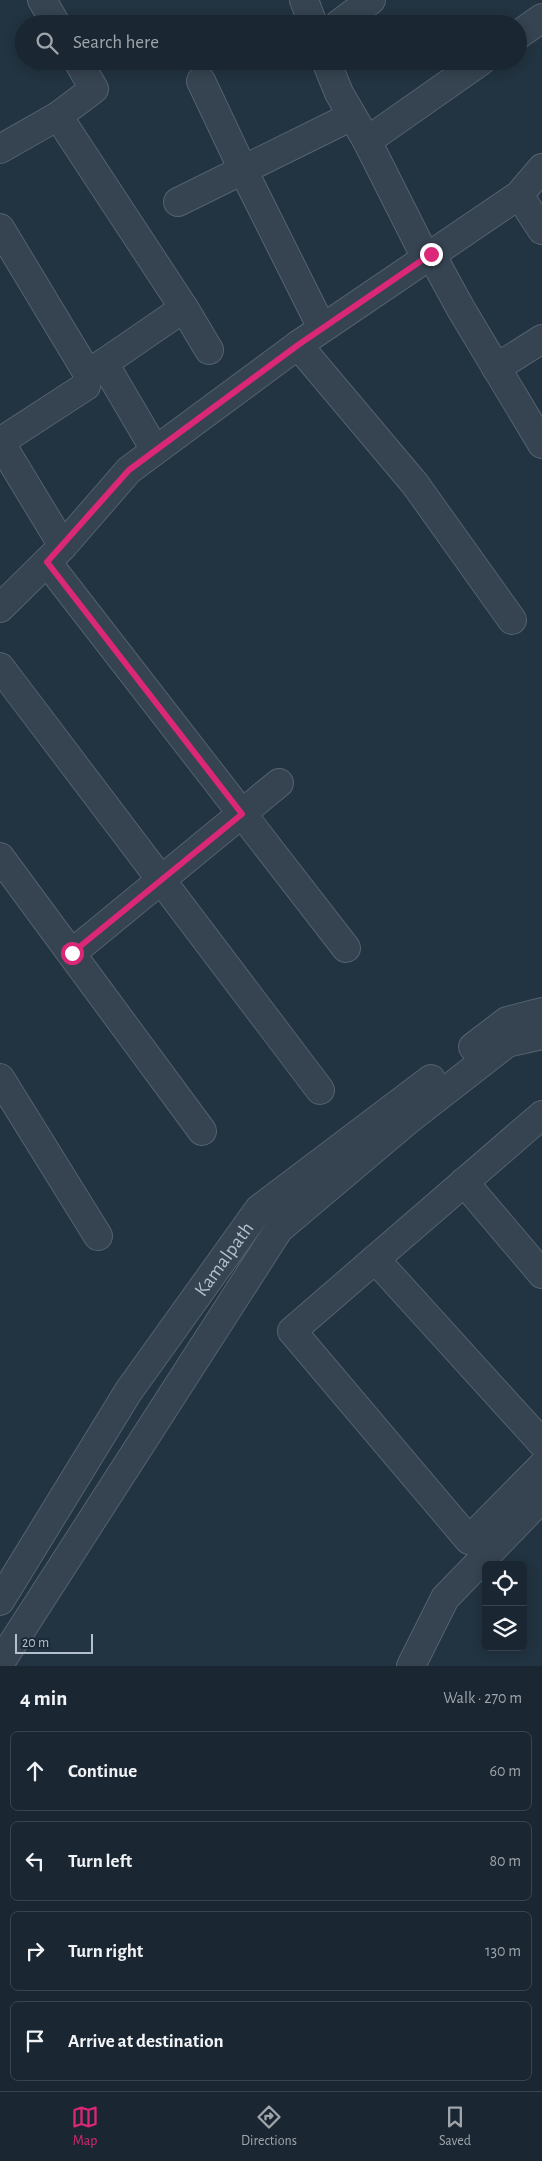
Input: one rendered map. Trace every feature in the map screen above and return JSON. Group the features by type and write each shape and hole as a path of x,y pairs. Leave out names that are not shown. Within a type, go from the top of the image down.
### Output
{"street":[{"path":"42,0 51,15"},
{"path":"304,0 310,15"},
{"path":"351,15 371,0"},
{"path":"527,29 542,18"},
{"path":"2,144 58,116 94,89 83,70"},
{"path":"330,70 339,93 367,141 428,256 542,444"},
{"path":"367,141 468,70"},
{"path":"201,81 322,328"},
{"path":"58,116 184,308 209,350"},
{"path":"178,202 352,116"},
{"path":"0,608 55,554 129,470 322,328 520,195 542,168"},
{"path":"520,195 542,230"},
{"path":"0,228 96,369 155,450"},
{"path":"184,308 96,369 86,386 0,442 55,554 242,814 346,948"},
{"path":"496,368 542,339"},
{"path":"298,345 415,484 512,620"},
{"path":"0,667 320,1090"},
{"path":"72,953 279,783"},
{"path":"0,857 202,1131"},
{"name":"Kamalpath","path":"0,1601 128,1392 259,1209 507,1021 542,1012"},
{"path":"0,1663 279,1229 407,1121 507,1043 542,1035"},
{"path":"0,1078 98,1236"},
{"path":"542,1116 292,1331 470,1540 542,1466"},
{"path":"464,1182 542,1274"},
{"path":"375,1259 542,1443"},
{"path":"411,1666 445,1598 542,1498"}],"route":[{"path":"72,953 242,814 47,562 129,470 298,345 431,254"}]}
